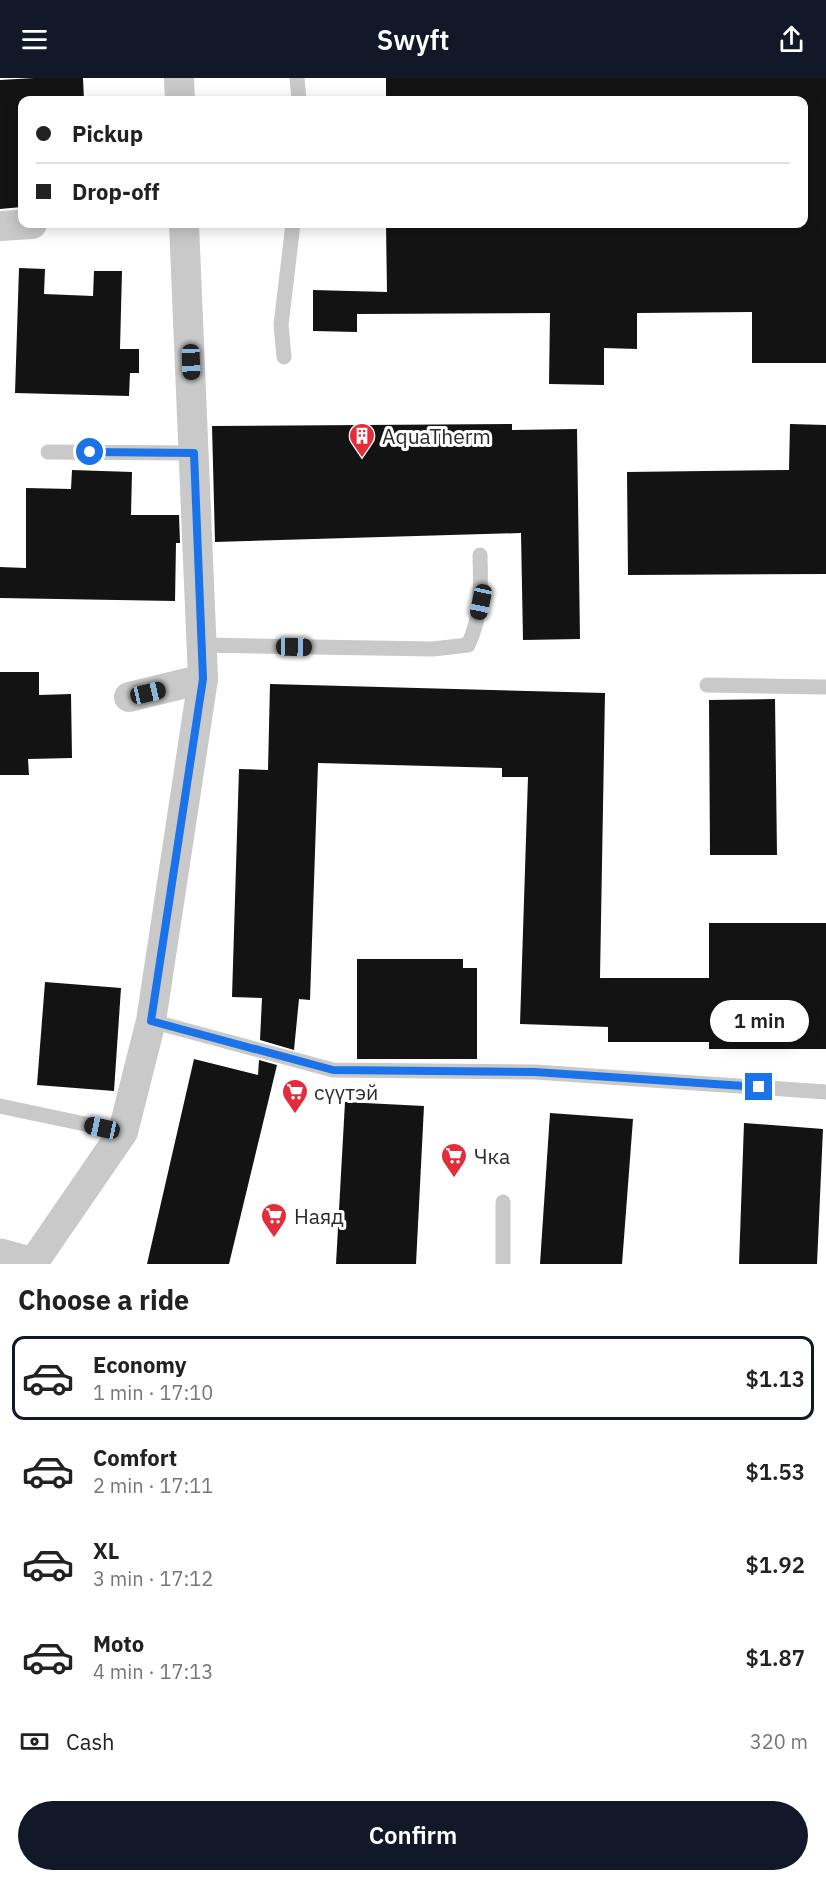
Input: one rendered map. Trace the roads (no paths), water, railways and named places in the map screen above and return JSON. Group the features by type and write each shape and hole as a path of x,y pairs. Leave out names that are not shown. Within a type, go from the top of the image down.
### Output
{"street":[{"path":"179,78 180,96"},
{"path":"0,226 18,225"},
{"path":"0,1255 34,1264 123,1132 151,1021 203,679 184,228"},
{"path":"129,697 203,679"}],"lane":[{"path":"297,78 299,96"},
{"path":"284,357 281,325 293,228"},
{"path":"48,452 194,453"},
{"path":"201,645 434,648 468,645 475,630 481,602 480,555"},
{"path":"707,685 826,687"},
{"path":"151,1021 333,1070 535,1072 826,1092"},
{"path":"0,1106 123,1132"},
{"path":"503,1202 503,1264"}],"place":[{"name":"AquaTherm","path":"362,459"},
{"name":"сүүтэй","path":"295,1115"},
{"name":"Чка","path":"454,1179"},
{"name":"Наяд","path":"274,1239"}]}
